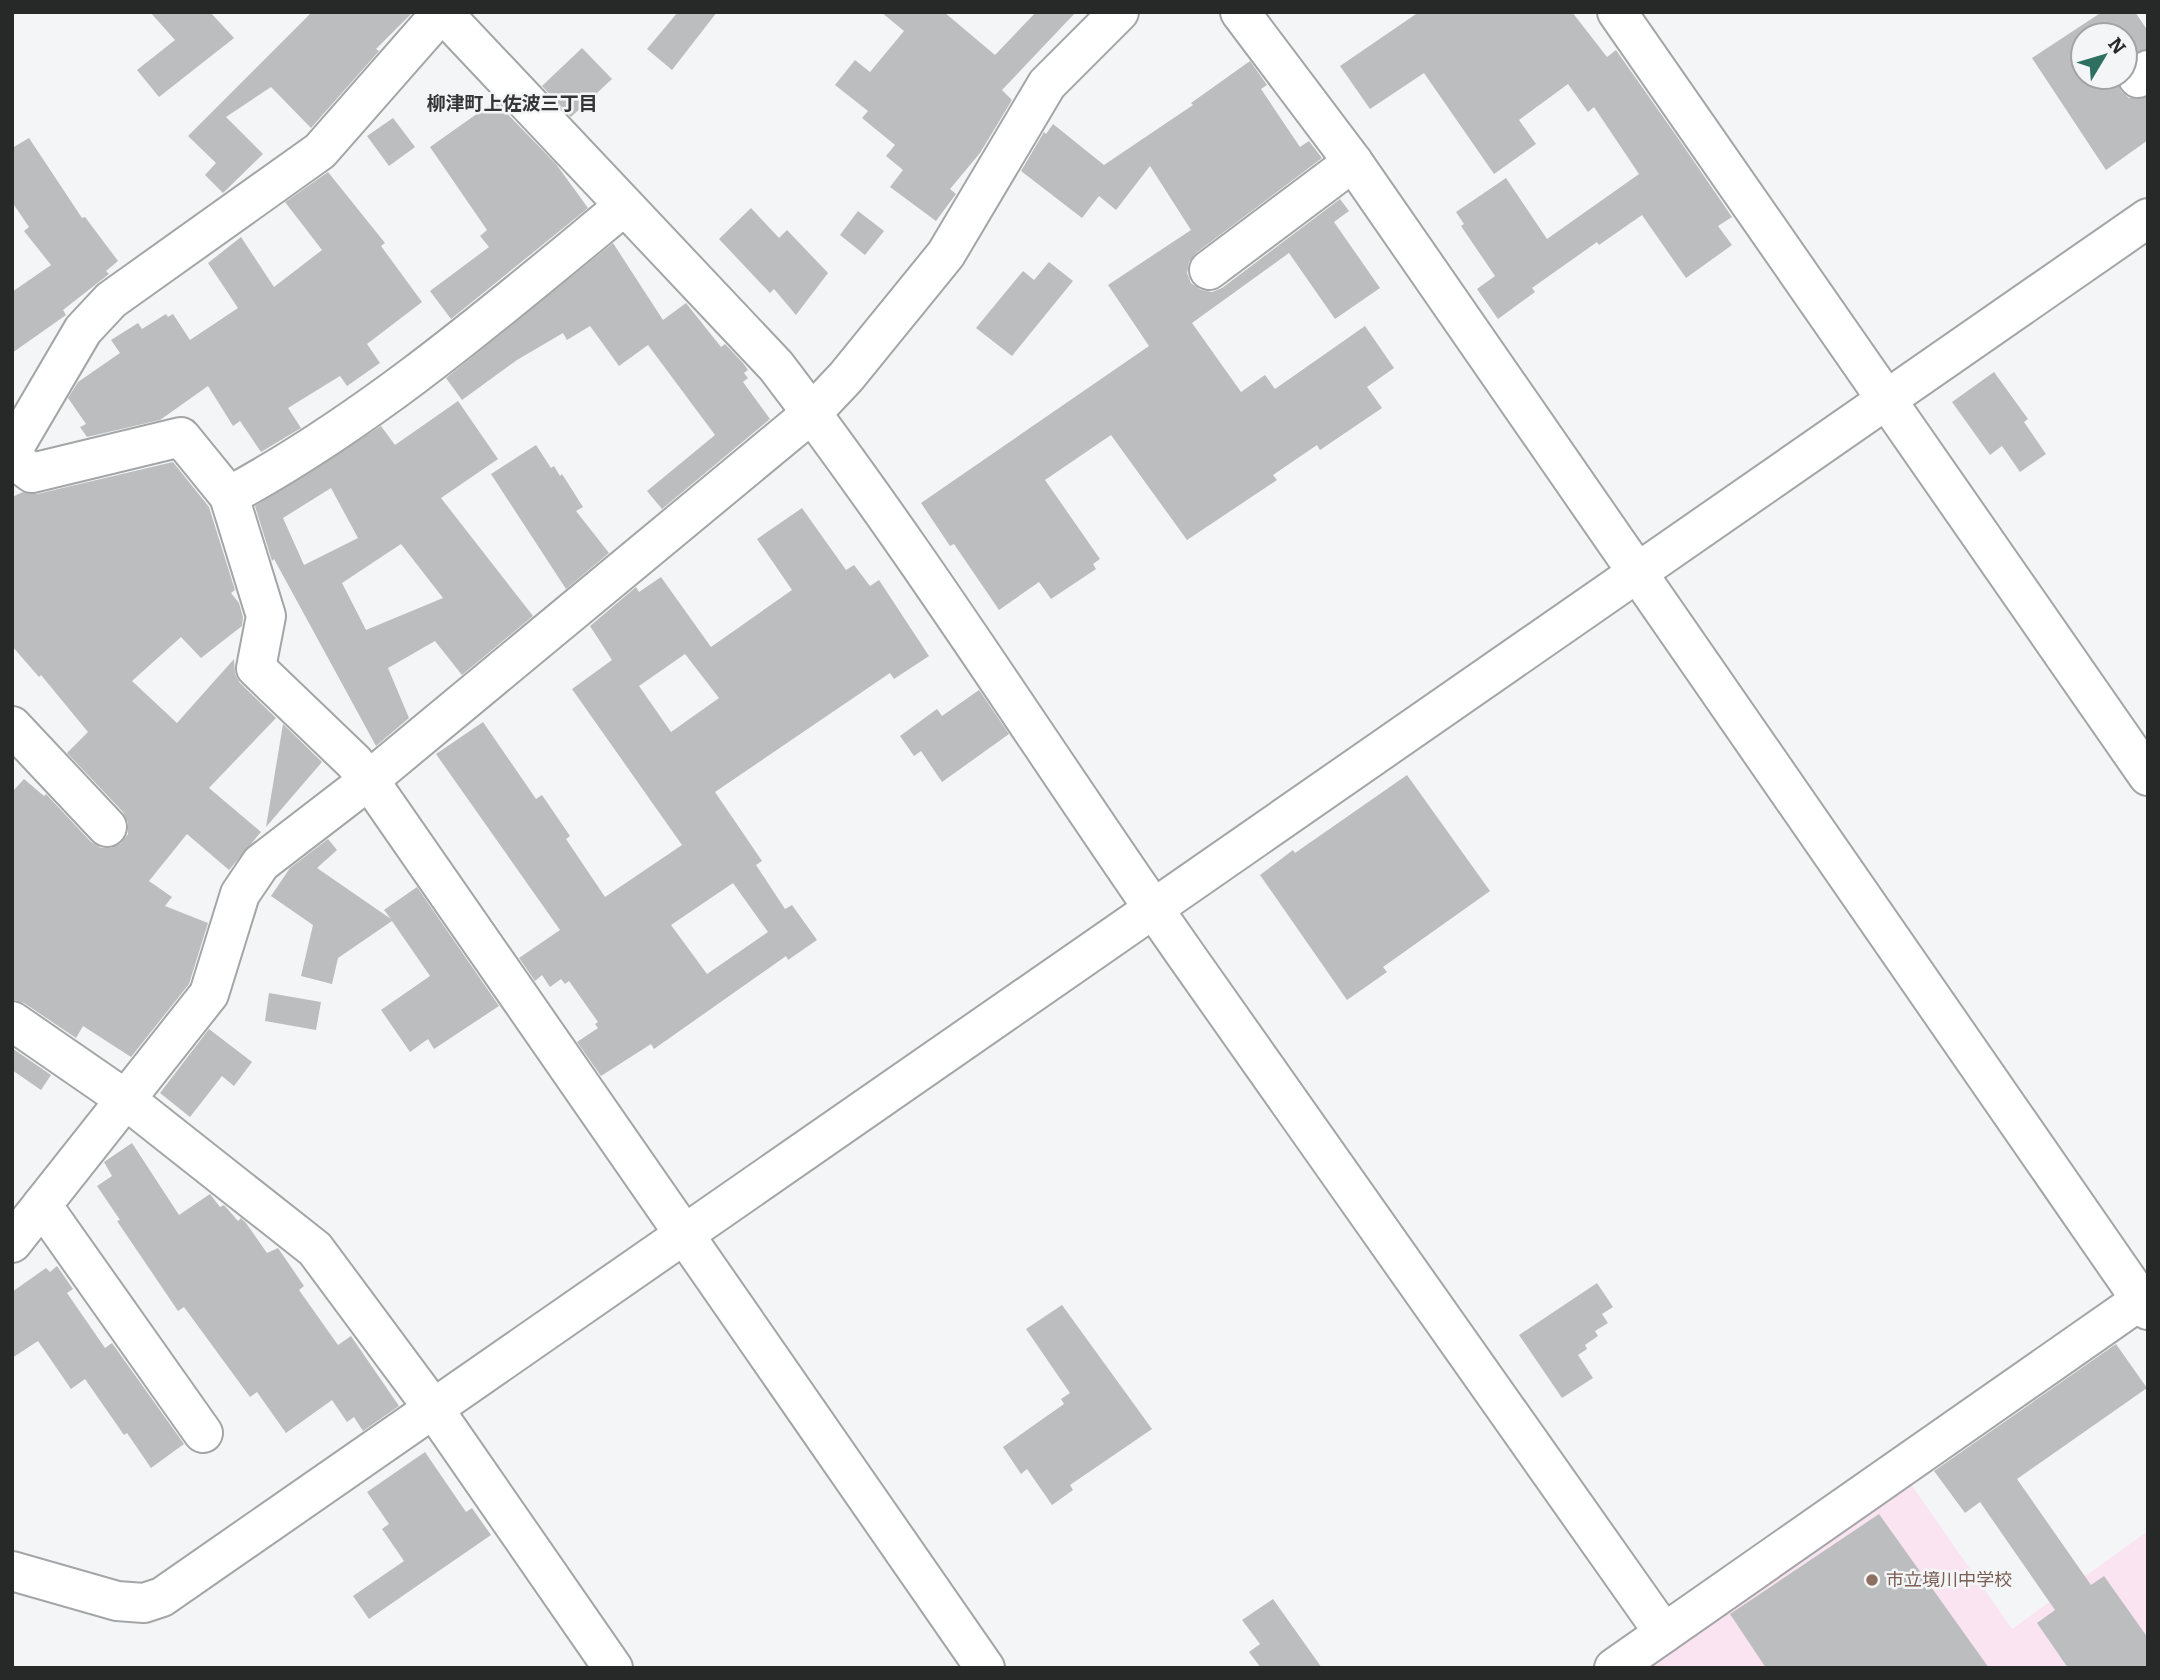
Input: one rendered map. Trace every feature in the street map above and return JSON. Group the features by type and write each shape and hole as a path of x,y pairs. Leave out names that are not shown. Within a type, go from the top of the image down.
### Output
{"street":[{"path":"12,451 83,330 111,300 320,151 442,12 623,207 776,366 812,413 883,510 1153,908 1664,1633"},
{"path":"12,1243 209,994 240,894 261,863 369,780 812,413 846,377 946,254 1047,84 1119,12"},
{"path":"1240,12 1353,162 1635,572 2145,1302 1614,1668"},
{"path":"1617,12 2148,776"},
{"path":"1209,270 1353,162"},
{"path":"229,496 287,465 457,344 623,207"},
{"path":"12,1571 117,1601 144,1603 162,1597 2148,218"},
{"path":"12,458 32,473 181,437 229,496 266,615 256,668 354,762 369,780 682,1236 985,1668"},
{"path":"12,726 107,827"},
{"path":"12,1021 125,1099 316,1249 433,1408 613,1668"},
{"path":"42,1205 203,1433"}],"shaded area":[{"name":"市立境川中学校","path":"1908,1480 2012,1629 2148,1531 2148,1668 1641,1668"}],"building":[{"path":"150,12 210,12 234,38 159,97 137,70 175,40"},
{"path":"312,12 413,12 376,49 379,51 311,128 271,87 226,117 263,154 223,193 205,175 216,163 188,136"},
{"path":"678,12 717,12 672,70 647,49"},
{"path":"881,12 944,12 995,55 1036,12 1076,12 1002,90 1012,100 980,153 950,189 956,194 936,221 890,187 903,170 886,156 895,145 862,118 868,111 835,85 855,60 870,72 904,31"},
{"path":"1419,12 1572,12 1607,57 1616,50 1680,141 1732,217 1718,226 1732,245 1686,278 1642,215 1599,245 1597,242 1532,288 1535,292 1498,319 1477,289 1495,276 1461,226 1464,224 1456,212 1506,178 1547,239 1639,174 1594,107 1588,112 1568,84 1519,120 1536,144 1494,174 1424,73 1370,109 1340,66"},
{"path":"2102,12 2135,12 2148,31 2148,49 2139,53 2139,21 2088,21"},
{"path":"2069,34 2069,91 2121,91 2129,98 2148,97 2148,140 2106,170 2032,58"},
{"path":"582,48 612,79 571,117 542,86"},
{"path":"1250,61 1267,85 1261,89 1300,147 1309,141 1322,158 1196,253 1189,262 1187,273 1191,283 1201,290 1212,292 1222,288 1340,199 1349,211 1334,222 1380,288 1335,319 1289,253 1192,323 1241,392 1265,375 1275,389 1365,326 1394,368 1367,387 1382,408 1320,450 1317,445 1273,475 1277,480 1187,540 1111,435 1045,480 1100,559 1093,564 1096,569 1051,599 1039,582 999,610 954,544 950,546 921,503 1149,346 1108,285 1191,230 1150,166 1116,210 1099,196 1082,218 1021,171 1044,132 1046,134 1053,124 1104,165 1193,105 1191,103"},
{"path":"495,101 556,164 588,208 451,319 430,291 489,247 480,236 487,230 430,147"},
{"path":"393,118 415,147 389,166 367,136"},
{"path":"29,138 82,218 85,217 118,261 106,271 109,274 63,310 66,315 12,353 12,292 51,265 24,231 29,227 12,202 12,148"},
{"path":"328,172 385,243 381,246 422,302 367,344 380,363 347,386 340,376 288,408 301,428 261,452 240,421 233,426 208,386 160,420 87,437 80,427 86,424 68,398 78,382 120,353 111,340 138,323 142,329 166,314 168,317 173,314 190,340 238,308 208,263 241,237 274,287 322,250 285,202"},
{"path":"751,208 779,238 787,230 828,273 796,315 774,289 770,293 719,239"},
{"path":"858,211 884,231 865,255 840,235"},
{"path":"613,243 663,320 686,303 721,347 725,344 743,363 748,370 744,373 748,378 743,382 770,419 662,509 647,491 715,435 648,345 619,366 590,326 567,340 563,333 517,360 462,400 446,378"},
{"path":"1049,262 1073,281 1012,356 976,328 1023,271 1034,280"},
{"path":"1994,372 2028,419 2024,422 2046,454 2020,472 2002,446 1990,455 1952,402"},
{"path":"458,401 498,459 441,498 533,616 462,675 435,641 388,668 409,718 376,746 274,559 272,561 255,506 381,426 395,445","holes":["331,488 358,538 304,565 283,518","401,544 443,598 366,630 342,583"]},
{"path":"536,445 551,468 554,466 560,476 562,474 583,507 576,511 609,553 566,589 491,474"},
{"path":"173,462 209,507 235,590 231,593 239,603 243,617 242,626 201,658 181,637 132,681 177,723 234,659 235,674 240,683 276,718 209,788 261,832 229,870 187,834 149,881 172,897 165,906 208,923 189,984 131,1057 83,1026 76,1038 24,1003 12,999 12,792 24,779 44,796 46,794 91,842 101,848 111,848 121,843 128,834 128,823 123,812 67,753 88,732 41,675 39,677 12,646 12,497 23,492 37,494"},
{"path":"802,508 846,570 854,565 870,586 879,580 929,656 894,679 890,673 715,792 762,861 756,865 785,909 792,905 817,940 788,960 786,956 654,1049 651,1044 601,1076 577,1042 598,1028 595,1024 598,1022 569,981 565,984 561,979 550,987 542,975 535,981 519,958 560,930 436,754 483,722 536,799 542,795 570,836 566,839 605,897 682,845 572,689 612,660 590,626 636,587 639,592 661,577 711,647 792,590 757,539","holes":["685,654 719,698 671,732 639,686","733,883 768,932 707,974 671,925"]},
{"path":"979,690 1009,734 942,782 921,751 914,756 900,736 937,709 942,716"},
{"path":"283,724 322,762 266,827"},
{"path":"1407,775 1490,891 1383,967 1387,972 1347,1000 1260,875 1293,850 1295,853"},
{"path":"328,839 337,850 317,868 391,919 384,910 417,887 499,1006 434,1049 428,1039 410,1052 381,1010 430,976 392,921 338,958 332,984 301,976 313,925 271,896 290,868"},
{"path":"269,993 321,1002 316,1030 265,1021"},
{"path":"209,1029 252,1062 234,1086 222,1076 190,1117 160,1093"},
{"path":"12,1048 51,1075 41,1090 12,1070"},
{"path":"132,1143 179,1215 210,1194 220,1207 224,1205 238,1221 241,1218 246,1223 267,1253 278,1248 304,1286 299,1290 338,1345 351,1336 399,1406 363,1431 354,1417 347,1422 332,1400 286,1433 257,1392 250,1397 184,1307 178,1311 117,1221 120,1220 97,1186 112,1176 104,1162"},
{"path":"57,1266 73,1289 67,1293 105,1348 112,1343 184,1444 151,1468 85,1379 71,1389 38,1341 12,1358 12,1292 46,1268 50,1272"},
{"path":"1597,1283 1613,1307 1602,1314 1608,1323 1595,1331 1598,1336 1585,1345 1587,1349 1578,1355 1593,1378 1562,1398 1519,1335"},
{"path":"1062,1305 1152,1429 1070,1485 1073,1490 1052,1505 1027,1469 1021,1474 1003,1447 1064,1404 1061,1399 1070,1393 1026,1329"},
{"path":"2116,1344 2147,1388 2017,1479 2091,1585 2104,1576 2148,1638 2148,1668 2068,1668 2037,1623 2055,1610 1980,1502 1965,1513 1934,1471"},
{"path":"425,1452 466,1512 472,1508 491,1535 369,1619 353,1596 404,1561 382,1529 389,1524 367,1492"},
{"path":"1879,1514 1989,1668 1766,1668 1730,1614"},
{"path":"1273,1599 1322,1668 1261,1668 1249,1652 1260,1644 1242,1620"}],"place":[{"name":"市立境川中学校","path":"1872,1580"}],"district":[{"name":"柳津町上佐波三丁目","path":"512,103"}]}
